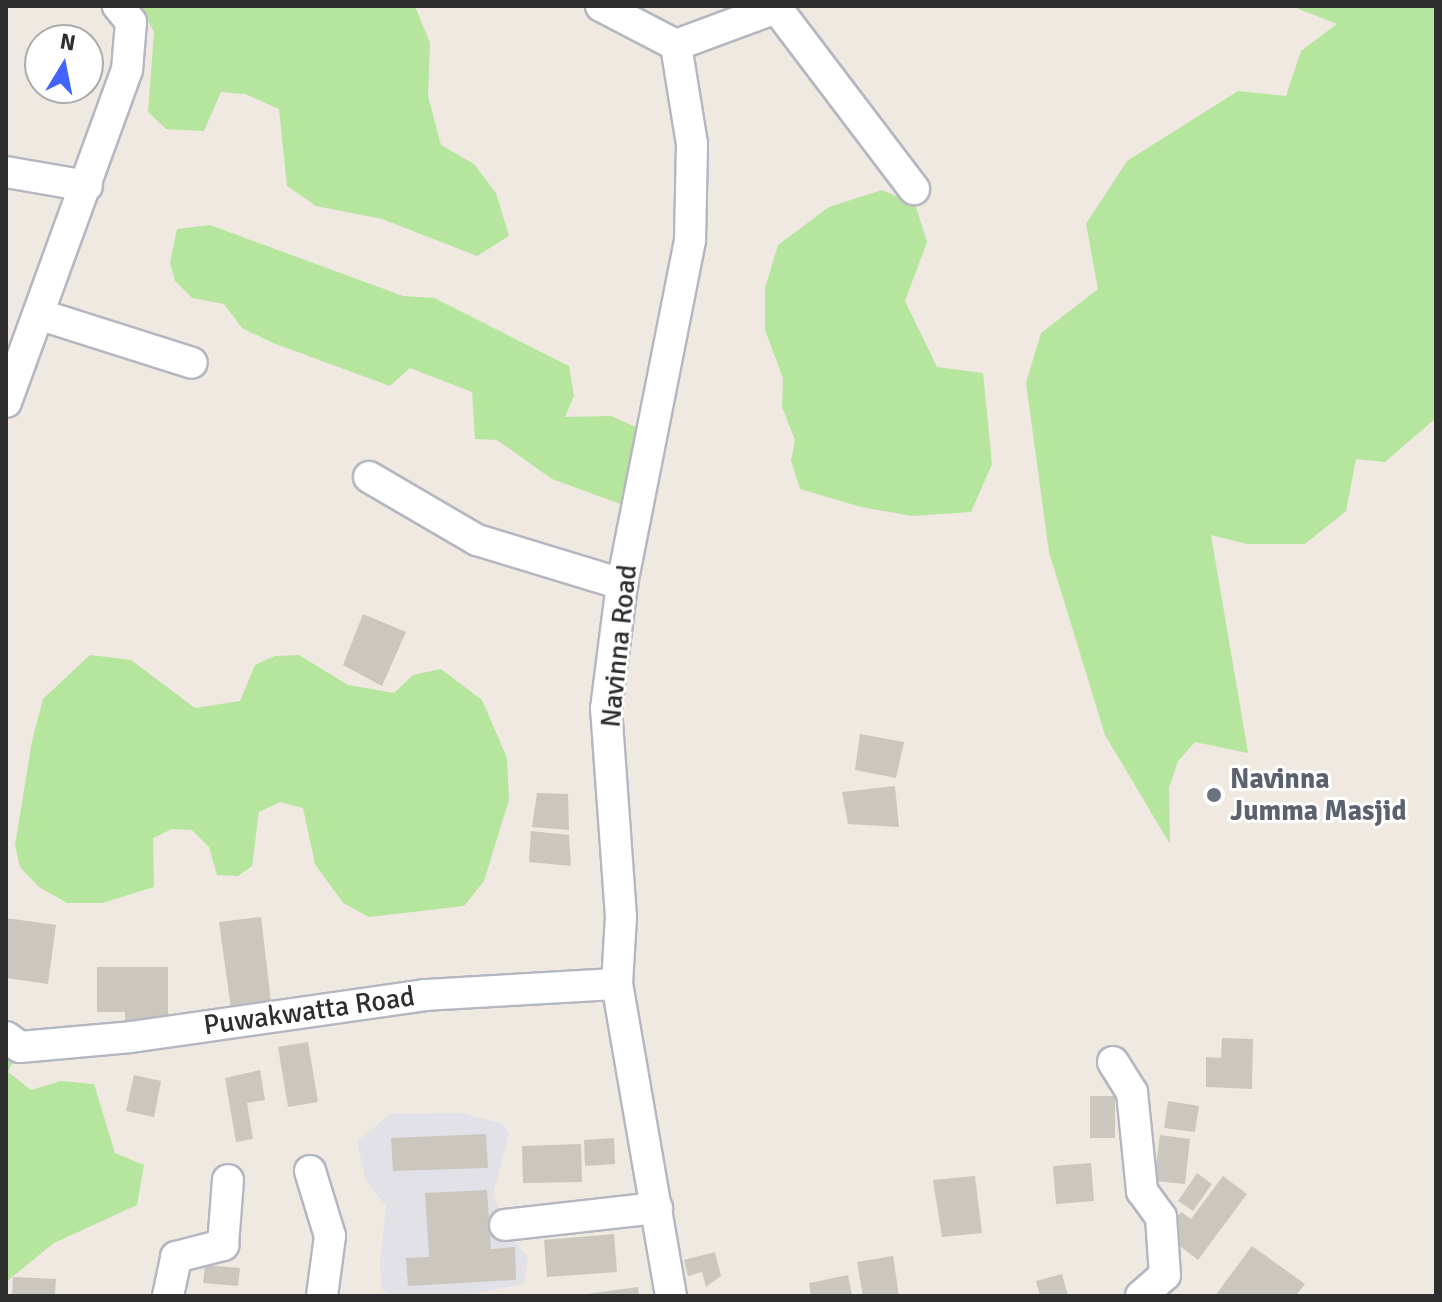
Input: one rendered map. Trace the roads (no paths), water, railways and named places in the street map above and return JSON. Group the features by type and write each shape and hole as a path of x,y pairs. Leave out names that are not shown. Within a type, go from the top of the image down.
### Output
{"street":[{"path":"6,402 41,315 127,70 131,22 118,6"},
{"path":"601,6 676,45 776,7 914,189"},
{"name":"Navinna Road","path":"671,1296 617,984 619,873 606,709 622,584 690,240 692,144 676,45"},
{"path":"6,172 87,186"},
{"path":"41,315 192,363"},
{"path":"369,477 477,540 622,584"},
{"name":"Puwakwatta Road","path":"6,1037 20,1047 131,1037 425,995 617,984"},
{"path":"1113,1062 1132,1092 1142,1191 1161,1217 1165,1275 1141,1296"},
{"path":"310,1171 330,1236 322,1296"},
{"path":"168,1296 176,1257 223,1245 228,1180"},
{"path":"505,1225 657,1208"}],"place":[{"name":"Navinna Jumma Masjid","path":"1214,795"}]}
